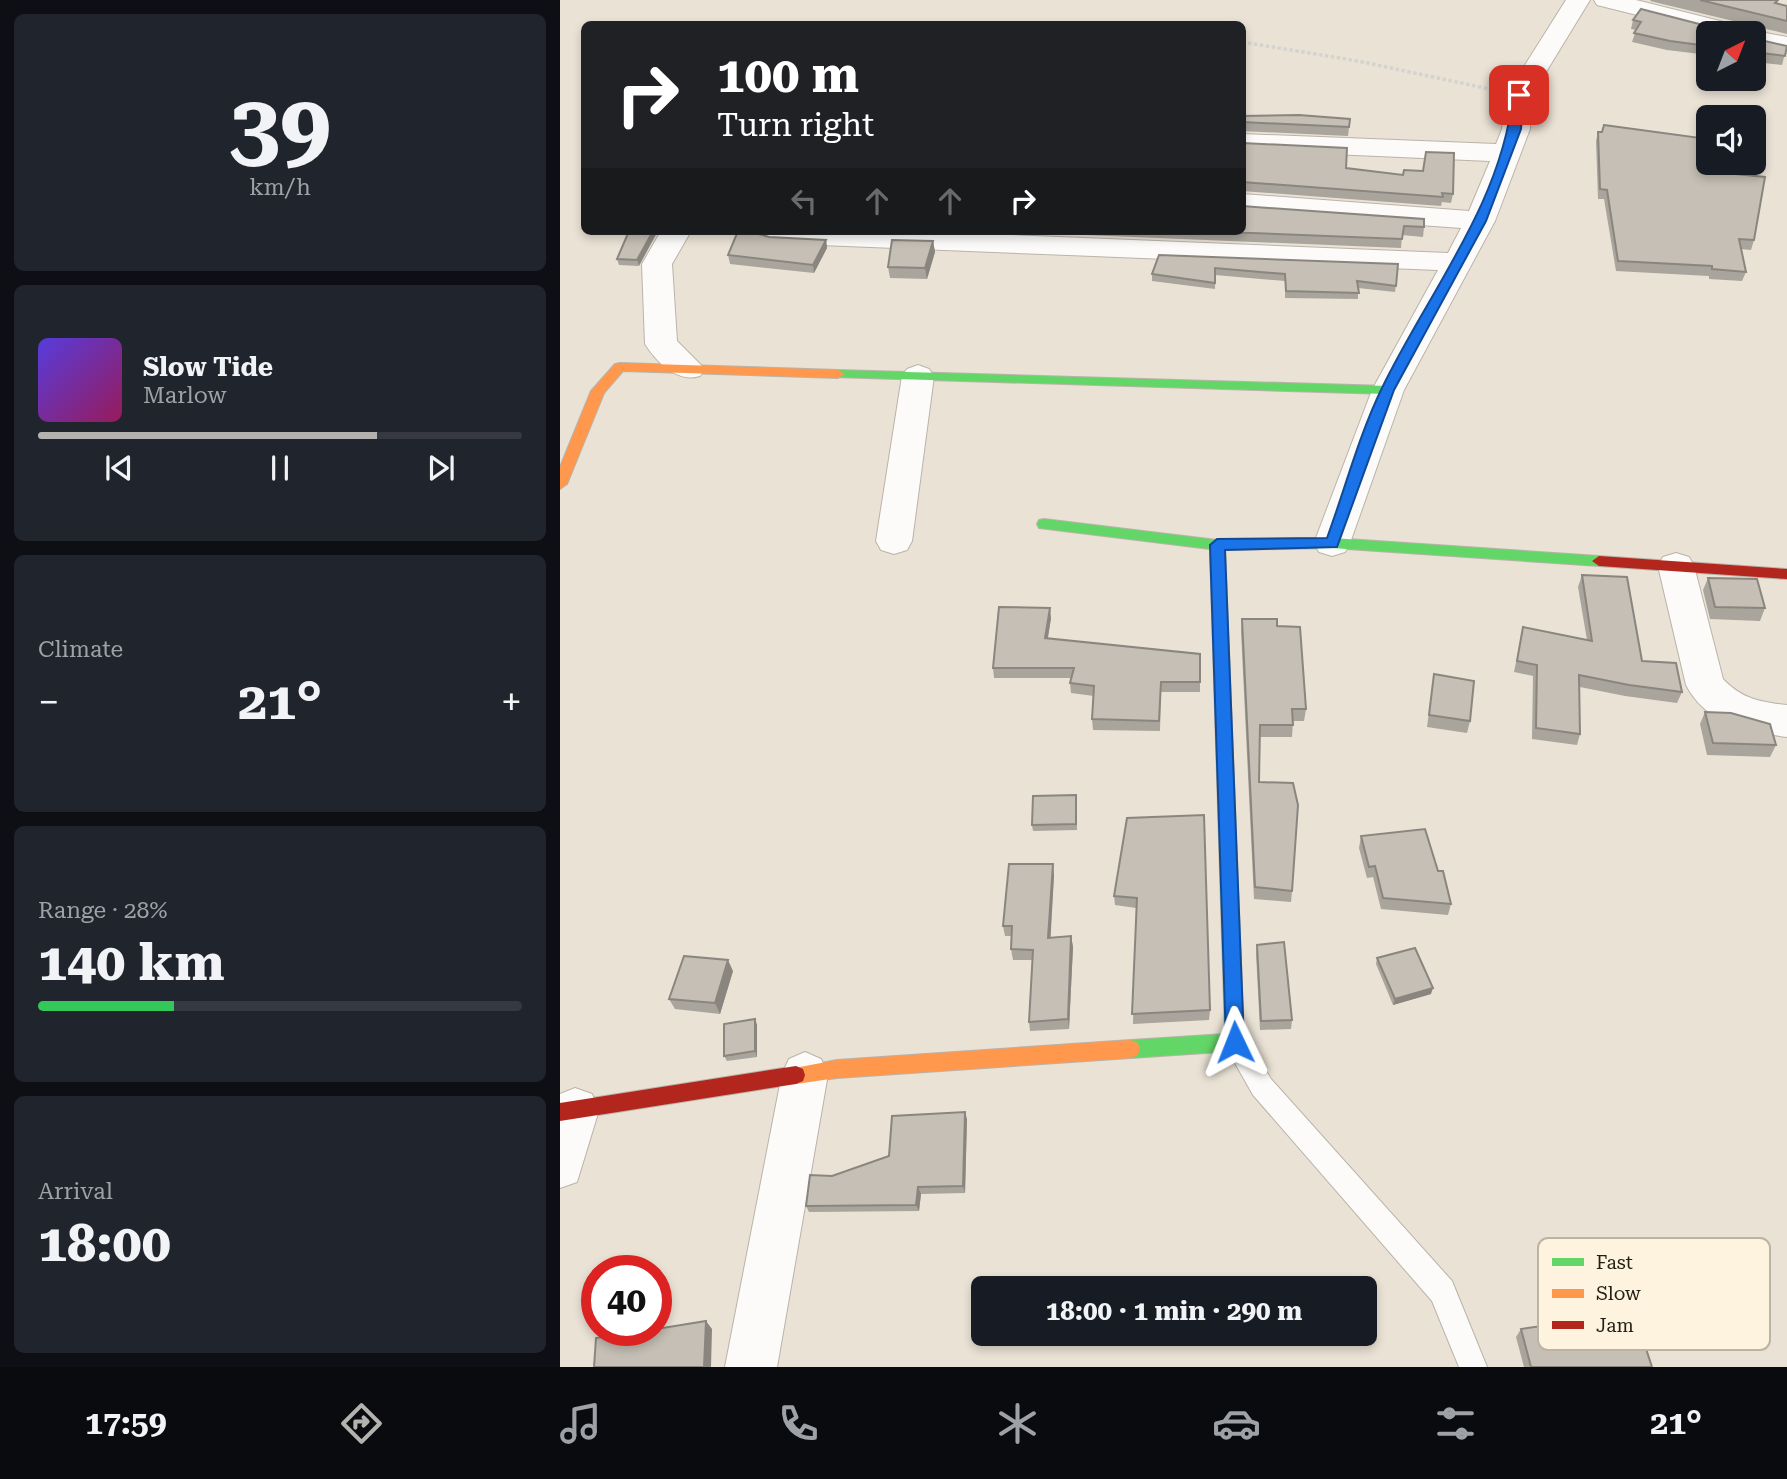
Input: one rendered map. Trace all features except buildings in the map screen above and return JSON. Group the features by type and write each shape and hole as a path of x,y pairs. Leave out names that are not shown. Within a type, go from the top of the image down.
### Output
{"street":[{"path":"1332,543 1388,390 1480,221 1516,129 1519,95 1578,0"},
{"path":"1605,0 1696,22"},
{"path":"1766,40 1787,45"},
{"path":"1246,142 1506,153"},
{"path":"1246,203 1480,221"},
{"path":"674,235 657,264 661,344 689,369"},
{"path":"796,235 1457,262"},
{"path":"560,484 598,391 620,367 1388,390"},
{"path":"894,541 918,376"},
{"path":"1044,524 1217,545 1332,543 1787,574"},
{"path":"560,1166 568,1111 837,1069 1235,1042 1217,545"},
{"path":"1676,566 1705,685 1722,703 1745,715 1787,721"},
{"path":"751,1367 804,1074"}],"lane":[{"path":"1235,1042 1262,1087 1443,1291 1473,1367"}],"path":[{"path":"1246,43 1358,61 1519,95"}],"traffic: fast":[{"path":"838,374 1388,390"},
{"path":"1044,524 1217,545 1332,543 1599,561"},
{"path":"1131,1049 1235,1042 1217,545"}],"traffic: slow":[{"path":"560,484 598,391 620,367 838,374"},
{"path":"796,1075 837,1069 1131,1049"}],"traffic: jam":[{"path":"1599,561 1787,574"},
{"path":"560,1112 796,1075"}],"route":[{"path":"1235,1042 1217,545 1332,543 1388,390 1480,221 1516,129 1519,95"}]}
